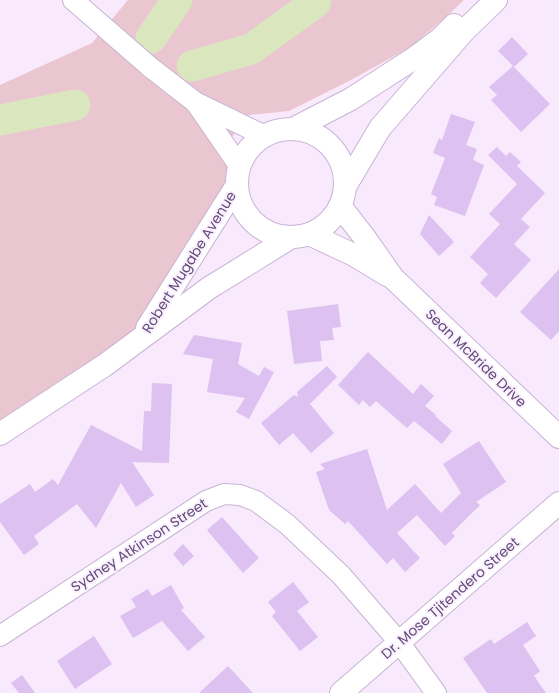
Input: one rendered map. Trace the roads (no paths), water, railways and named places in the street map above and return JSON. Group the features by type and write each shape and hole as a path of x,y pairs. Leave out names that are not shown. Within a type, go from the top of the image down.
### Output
{"main road":[{"path":"478,0 440,39 413,59 351,99 293,129 274,132 265,136 254,144 246,155 239,176 242,205 253,222 270,233 300,236 322,228 332,218 380,128 464,31 496,0"},
{"path":"293,129 310,133 325,141 336,154 343,170 342,197"},
{"name":"Robert Mugabe Avenue","path":"140,339 239,176"},
{"name":"Sean McBride Drive","path":"342,197 365,238 393,278 559,438"},
{"name":"Sean McBride Drive","path":"300,236 354,255 393,278"},
{"name":"Robert Mugabe Avenue","path":"0,434 104,365 208,288 300,236"},
{"name":"Dr. Mose Tjitendero Street","path":"341,693 559,503"}],"street":[{"path":"73,0 150,67 195,102 265,136"},
{"path":"195,102 239,176"},
{"name":"Sydney Atkinson Street","path":"0,636 206,501 224,494 240,495 256,501 287,524 341,575 399,642 436,693"}],"waterway":[{"path":"151,38 177,0"},
{"path":"192,66 251,49 315,3 316,0"},
{"path":"0,120 75,105"}]}
